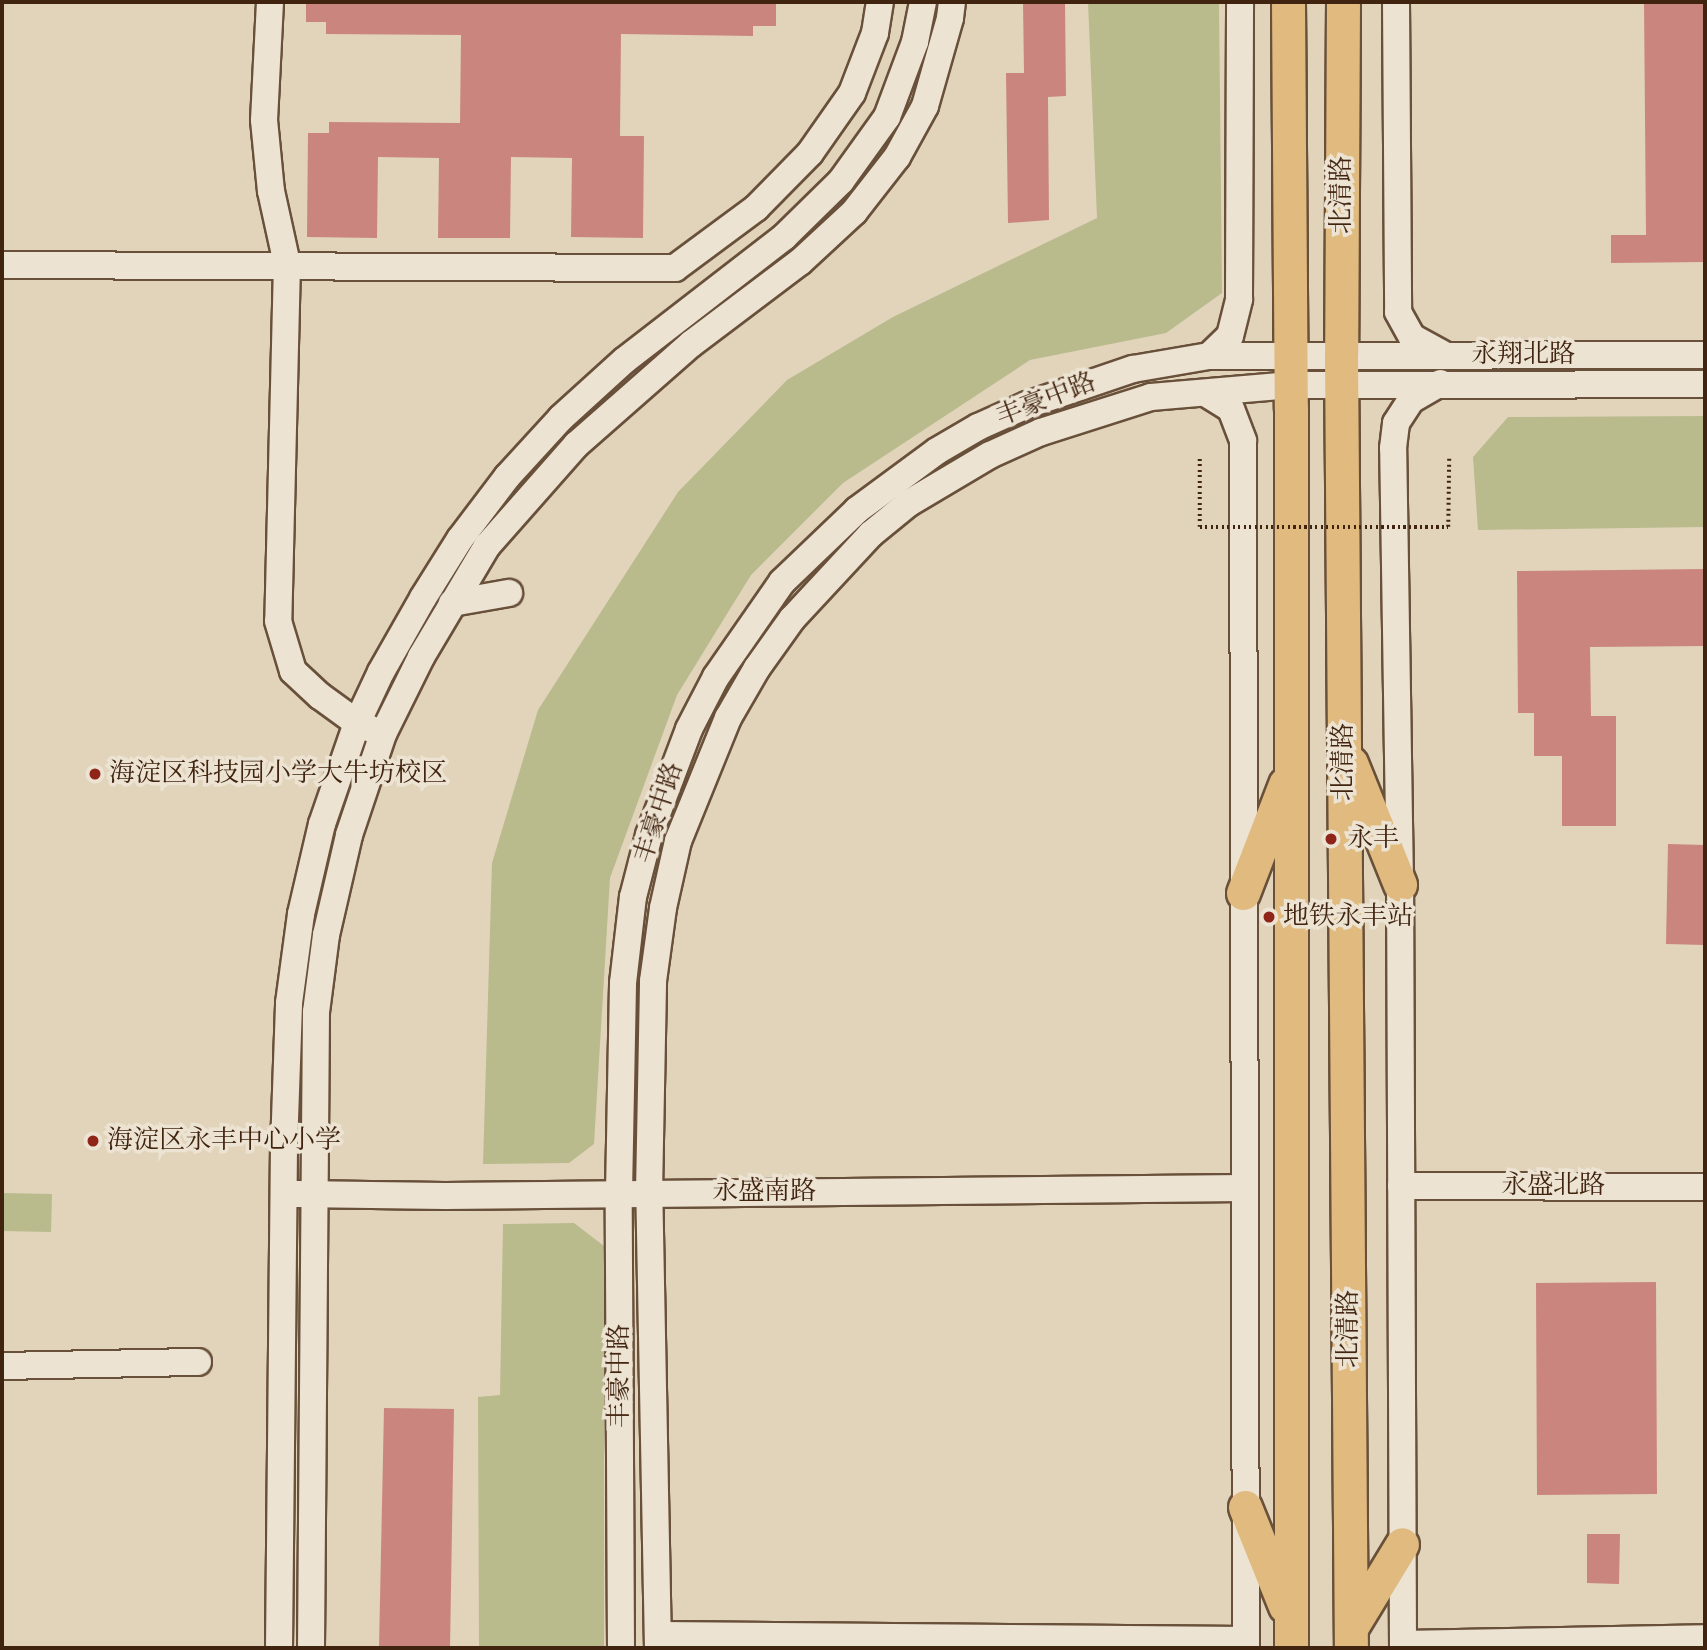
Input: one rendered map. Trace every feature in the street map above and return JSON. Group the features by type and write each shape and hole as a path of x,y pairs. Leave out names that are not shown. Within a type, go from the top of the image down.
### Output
{"main road":[{"name":"北清路","path":"1345,8 1341,370 1351,1638"},
{"name":"北清路","path":"1285,10 1291,370 1292,1635"},
{"path":"1344,746 1400,884"},
{"path":"1243,893 1292,765"},
{"path":"1245,1507 1292,1635"},
{"path":"1351,1638 1402,1544"}],"street":[{"path":"270,2 264,120 271,191 287,264 278,621 293,671 320,696 358,723 383,734"},
{"path":"2,265 287,264 675,268 756,208 810,153 852,93 876,33 880,2"},
{"path":"279,1648 289,1003 301,914 322,824 358,723 381,672 423,598 460,540 507,477 561,418 625,360 784,237 841,181 887,117 915,42 922,2"},
{"path":"311,1648 316,1012 326,935 349,835 383,734 452,603 487,546 576,445 691,344 800,262 854,212 897,157 925,106 950,19 952,2"},
{"path":"1209,356 1230,336 1239,299 1240,2"},
{"name":"北清路","path":"1396,2 1398,312 1412,337 1444,354"},
{"name":"永翔北路","path":"1341,370 1444,354 1705,355"},
{"name":"丰豪中路","path":"621,1648 620,1193 623,983 633,897 649,835 689,729 716,677 782,582 820,543 893,480 947,445 1014,411 1082,384 1133,369 1209,356 1291,370"},
{"path":"1291,370 1341,370"},
{"name":"丰豪中路","path":"658,1642 649,1193 653,981 663,908 678,841 728,718 757,668 821,585 871,534 909,503 1031,436 1100,411 1151,397 1207,394 1291,370"},
{"name":"永翔北路","path":"1341,370 1440,383 1705,384"},
{"name":"北清路","path":"1403,1646 1400,884 1393,448 1396,423 1411,400 1440,383"},
{"path":"658,1642 1246,1644 1244,441 1231,409 1207,394"},
{"path":"452,603 509,593"},
{"name":"永盛北路","path":"1401,1186 1705,1187"},
{"name":"永盛南路","path":"284,1194 1244,1188"},
{"path":"2,1366 198,1362"},
{"path":"1403,1646 1705,1638"}],"path":[{"path":"1200,459 1200,527 1448,527 1449,458"}],"green space":[{"path":"1088,2 1219,2 1222,293 1166,333 1030,360 843,483 751,575 677,695 610,878 594,1144 569,1163 483,1164 492,863 538,710 678,492 787,380 893,317 1097,218"},
{"path":"1705,416 1705,527 1478,530 1473,457 1508,417"},
{"path":"2,1193 52,1194 51,1232 2,1231"},
{"path":"574,1223 604,1246 604,1648 479,1648 478,1397 500,1395 503,1224"}],"building":[{"path":"306,2 776,2 776,26 753,26 753,36 621,34 620,136 644,136 643,238 571,237 572,158 511,157 510,238 438,238 439,158 378,157 377,238 307,237 308,133 329,133 329,122 460,123 461,35 326,34 326,22 306,22"},
{"path":"1023,2 1065,2 1066,96 1048,97 1049,220 1008,223 1006,73 1024,73"},
{"path":"1644,2 1705,2 1705,262 1611,263 1611,235 1646,235"},
{"path":"1705,569 1705,646 1590,647 1591,716 1616,716 1616,826 1562,826 1562,756 1534,756 1534,713 1518,713 1517,571"},
{"path":"1668,844 1705,845 1705,945 1666,944"},
{"path":"1656,1282 1657,1494 1537,1495 1536,1283"},
{"path":"384,1408 454,1409 450,1648 379,1648"},
{"path":"1587,1534 1620,1534 1619,1584 1587,1583"}],"place":[{"name":"海淀区科技园小学大牛坊校区","path":"95,774"},
{"name":"永丰","path":"1331,839"},
{"name":"地铁永丰站","path":"1269,917"},
{"name":"海淀区永丰中心小学","path":"93,1141"}]}
